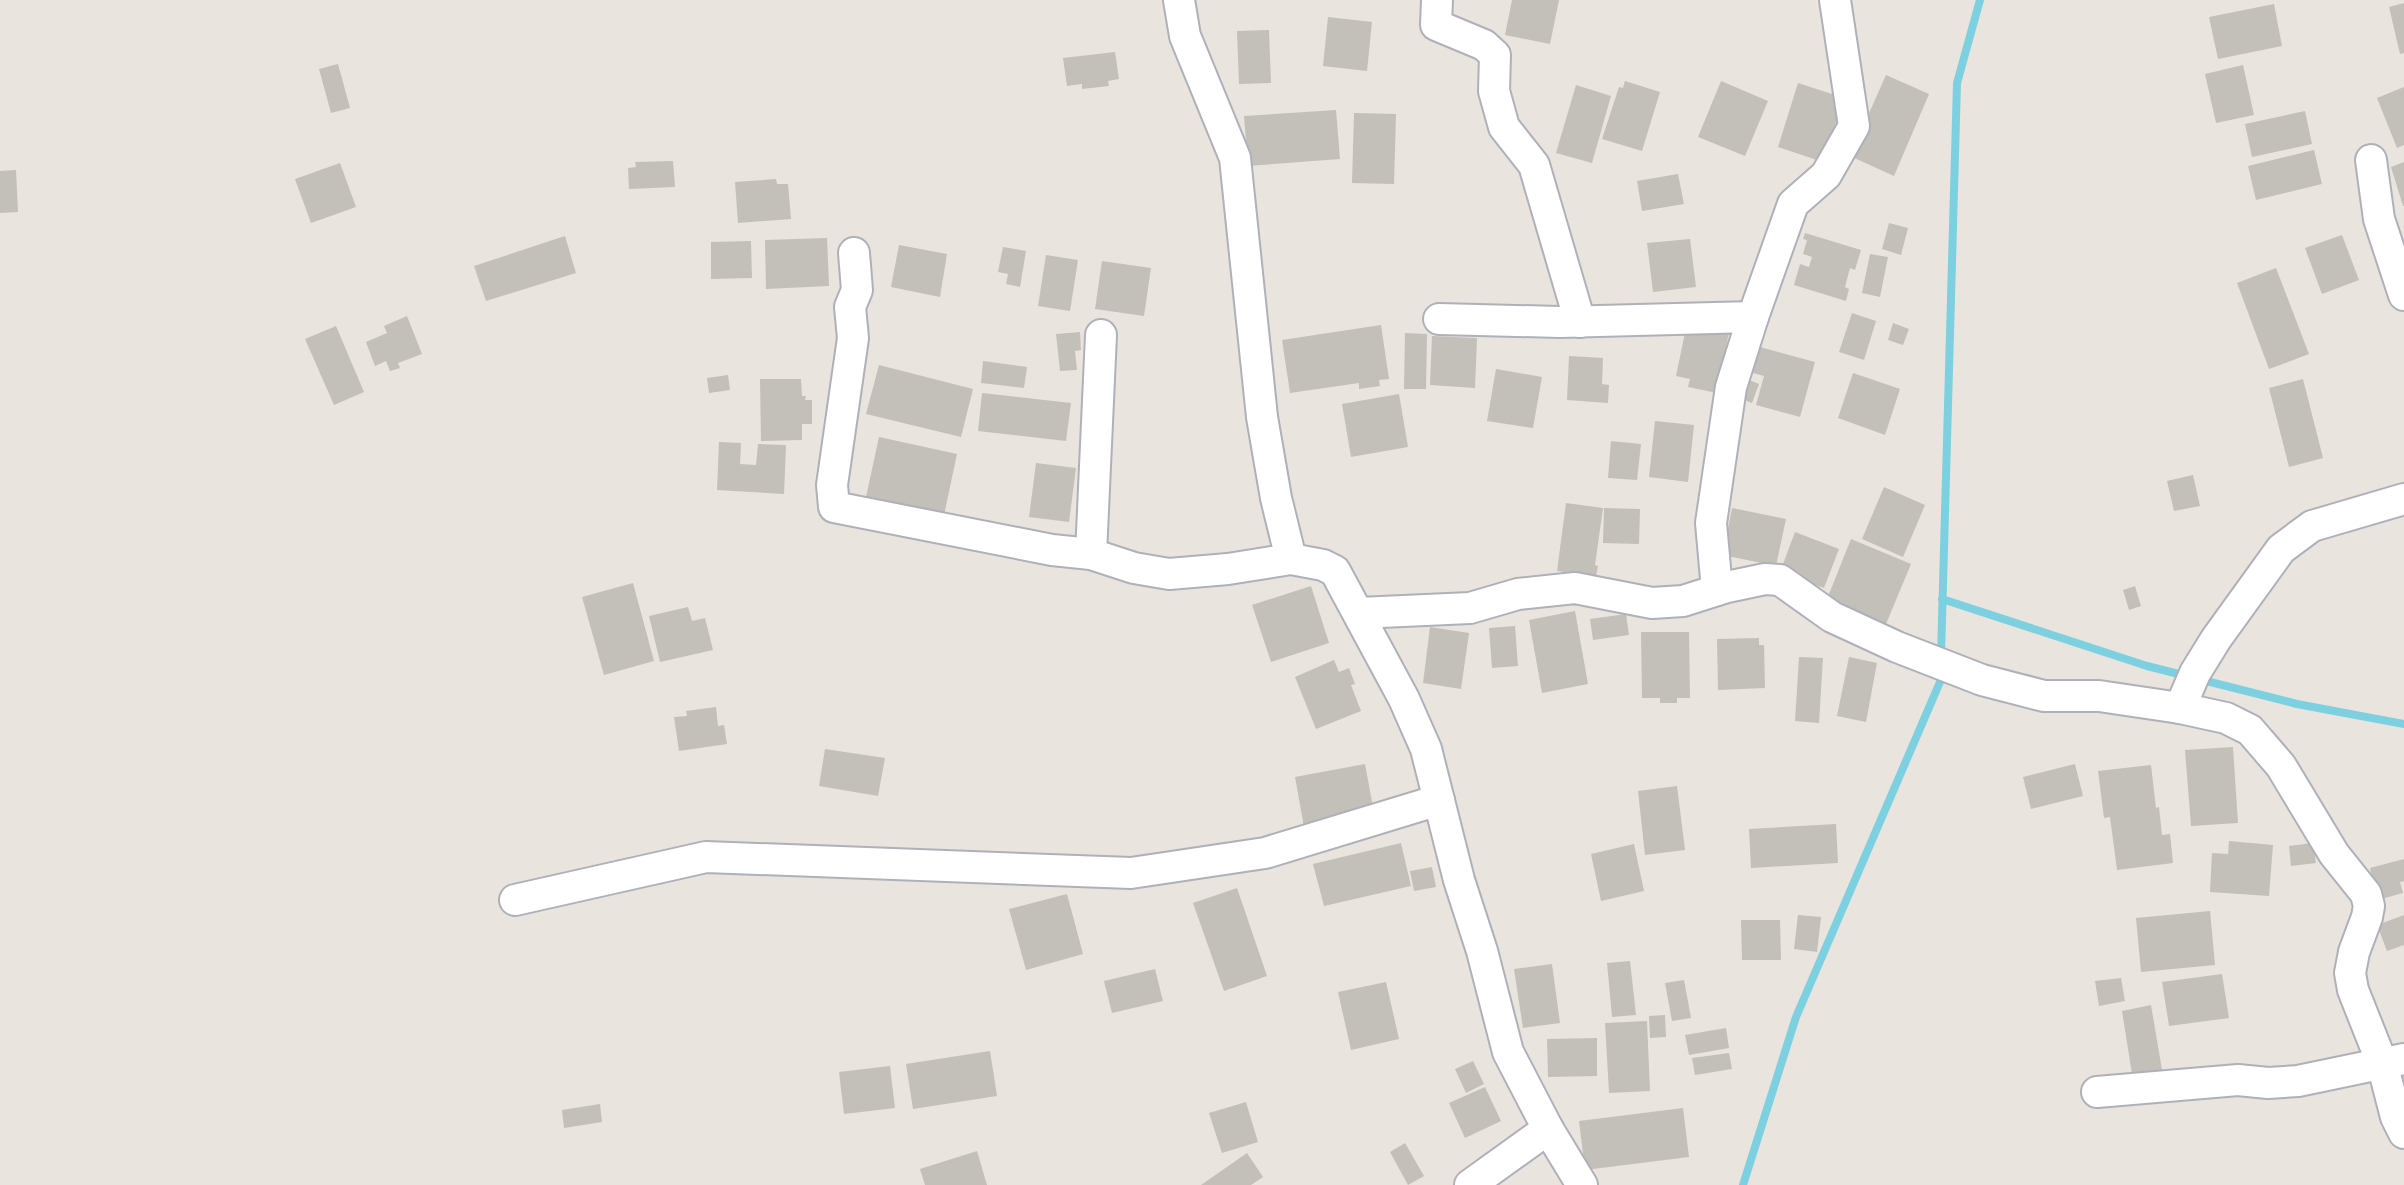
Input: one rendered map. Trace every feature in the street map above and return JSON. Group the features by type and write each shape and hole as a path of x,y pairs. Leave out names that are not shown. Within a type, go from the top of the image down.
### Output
{"street":[{"path":"1179,0 1185,36 1235,158 1262,417 1276,498 1291,559"},
{"path":"1437,0 1436,25 1484,45 1495,55 1494,91 1504,127 1534,165 1580,322"},
{"path":"1717,590 1711,523 1731,387 1793,204 1826,175 1854,126 1835,0"},
{"path":"2371,160 2379,219 2404,295"},
{"path":"854,253 857,290 850,307 853,338 832,485 834,507 1052,550 1091,554 1134,568 1169,574 1291,559 1323,565 1335,571 1404,699 1426,749 1508,1052 1548,1129 1582,1185"},
{"path":"1439,319 1580,322 1753,317"},
{"path":"1091,554 1101,335"},
{"path":"2180,708 2195,673 2216,639 2281,549 2312,526 2404,499"},
{"path":"1359,613 1470,608 1518,594 1575,588 1652,603 1683,601 1765,579 1780,580 1832,617 1897,647 1982,680 2044,696 2099,696 2226,718 2250,730 2281,766 2334,854 2366,894 2369,906 2367,917 2350,973 2353,990 2393,1061 2396,1117 2404,1133"},
{"path":"515,900 706,857 1131,873 1265,853 1439,800"},
{"path":"2097,1092 2238,1080 2268,1083 2298,1081 2393,1061"},
{"path":"1470,1185 1548,1129"}],"building":[{"path":"1512,0 1559,0 1550,44 1505,35"},
{"path":"2404,3 2404,53 2400,54 2389,7"},
{"path":"2274,4 2282,46 2218,59 2209,17"},
{"path":"1328,17 1372,22 1367,71 1323,66"},
{"path":"1269,30 1271,83 1239,84 1237,31"},
{"path":"1115,52 1119,79 1108,81 1109,86 1082,89 1082,84 1067,86 1063,58"},
{"path":"338,64 350,108 331,113 319,69"},
{"path":"2243,65 2254,115 2216,123 2205,74"},
{"path":"1886,75 1929,94 1894,176 1850,156"},
{"path":"1625,81 1660,92 1642,151 1602,139 1619,87 1623,88"},
{"path":"1721,81 1768,101 1745,156 1698,137"},
{"path":"1798,83 1844,98 1823,162 1778,147"},
{"path":"1576,85 1611,96 1592,163 1556,153"},
{"path":"2404,87 2404,145 2397,148 2377,98"},
{"path":"1336,110 1340,159 1248,166 1244,116"},
{"path":"2305,111 2312,144 2252,157 2245,124"},
{"path":"1354,113 1396,114 1394,184 1352,183"},
{"path":"2314,150 2322,184 2256,200 2248,166"},
{"path":"673,161 675,187 629,189 628,168 636,167 635,162"},
{"path":"2404,162 2404,206 2403,206 2391,167"},
{"path":"340,163 356,207 311,223 295,179"},
{"path":"16,170 18,212 0,213 0,171"},
{"path":"1678,174 1684,204 1642,211 1637,181"},
{"path":"776,179 777,184 788,184 791,219 738,223 735,182"},
{"path":"1889,223 1908,228 1901,255 1882,249"},
{"path":"1805,233 1861,250 1855,270 1850,268 1845,287 1849,289 1846,301 1794,285 1800,264 1809,267 1812,257 1803,254 1807,240 1803,239"},
{"path":"2342,235 2359,280 2322,294 2305,248"},
{"path":"565,236 576,273 486,301 474,266"},
{"path":"827,238 829,286 766,289 765,240"},
{"path":"1690,239 1696,287 1653,292 1647,243"},
{"path":"751,241 752,278 711,279 711,242"},
{"path":"899,245 947,254 940,297 891,287"},
{"path":"1003,247 1026,251 1020,287 1006,284 1008,274 998,272"},
{"path":"1870,254 1888,257 1880,297 1862,293"},
{"path":"1046,255 1078,260 1070,311 1038,306"},
{"path":"1102,261 1151,268 1144,316 1095,309"},
{"path":"2276,268 2309,354 2269,369 2237,283"},
{"path":"1852,313 1876,321 1864,360 1839,352"},
{"path":"407,316 422,354 398,363 400,368 390,371 386,361 375,366 366,342 387,333 384,326"},
{"path":"1687,323 1729,332 1717,393 1688,387 1690,379 1676,376"},
{"path":"1893,323 1909,329 1903,345 1888,340"},
{"path":"1381,325 1389,379 1379,380 1380,386 1359,389 1359,383 1290,393 1282,340"},
{"path":"336,326 364,392 334,405 305,339"},
{"path":"1080,332 1081,350 1075,351 1077,370 1060,371 1056,334"},
{"path":"1405,333 1427,334 1426,389 1404,389"},
{"path":"1432,336 1477,338 1475,388 1430,385"},
{"path":"1760,347 1815,362 1800,417 1756,405 1764,376 1753,373"},
{"path":"1569,356 1603,358 1602,384 1609,385 1608,403 1567,400"},
{"path":"983,361 1027,367 1024,388 981,383"},
{"path":"879,365 973,389 961,437 866,414"},
{"path":"1496,369 1542,377 1533,428 1487,421"},
{"path":"1853,373 1900,389 1885,435 1838,418"},
{"path":"728,375 730,390 709,393 707,378"},
{"path":"760,379 801,379 802,396 806,396 805,400 812,400 812,424 802,424 802,440 761,441"},
{"path":"2303,379 2323,458 2289,467 2269,388"},
{"path":"1749,380 1759,384 1752,403 1742,399"},
{"path":"982,393 1071,403 1066,441 978,431"},
{"path":"1399,394 1408,447 1351,457 1342,404"},
{"path":"1655,421 1694,425 1688,482 1649,477"},
{"path":"879,437 957,454 944,515 866,497"},
{"path":"1611,441 1641,444 1637,480 1608,478"},
{"path":"719,442 741,443 740,464 756,465 758,444 786,445 784,494 717,490"},
{"path":"1036,463 1076,468 1069,522 1029,517"},
{"path":"2193,475 2200,506 2174,511 2167,481"},
{"path":"1884,487 1925,505 1903,557 1862,539"},
{"path":"1566,503 1603,508 1596,576 1557,571"},
{"path":"1604,508 1640,509 1639,544 1603,543"},
{"path":"1732,508 1786,519 1776,566 1723,555"},
{"path":"1795,532 1839,549 1824,588 1780,572"},
{"path":"1851,539 1911,564 1886,624 1827,599"},
{"path":"633,583 654,661 604,675 582,597"},
{"path":"1311,586 1329,643 1271,662 1252,605"},
{"path":"2135,586 2141,606 2129,610 2123,590"},
{"path":"688,607 692,621 705,618 713,650 660,662 649,616"},
{"path":"1575,611 1588,684 1542,693 1529,620"},
{"path":"1626,614 1629,635 1593,640 1590,619"},
{"path":"1515,626 1518,666 1492,668 1489,628"},
{"path":"1430,627 1469,633 1461,689 1423,683"},
{"path":"1641,632 1689,632 1690,698 1677,698 1677,703 1660,703 1660,698 1642,698"},
{"path":"1759,638 1759,645 1764,645 1765,688 1718,690 1717,639"},
{"path":"1799,657 1823,658 1819,723 1795,721"},
{"path":"1849,657 1877,663 1866,722 1837,716"},
{"path":"1334,660 1339,672 1349,668 1355,684 1351,685 1361,711 1316,729 1295,677"},
{"path":"716,707 718,726 724,725 727,744 679,751 674,717 687,716 686,711"},
{"path":"2233,747 2238,823 2191,826 2185,750"},
{"path":"825,749 885,758 878,796 819,786"},
{"path":"1365,764 1374,813 1304,827 1295,777"},
{"path":"2075,764 2083,796 2031,809 2023,777"},
{"path":"2151,765 2162,835 2170,834 2173,863 2117,870 2110,817 2104,818 2098,771"},
{"path":"1677,786 1685,850 1645,855 1638,791"},
{"path":"1836,824 1838,863 1751,868 1749,829"},
{"path":"2229,841 2273,845 2269,896 2210,892 2212,853 2228,854"},
{"path":"1401,843 1411,886 1324,906 1313,864"},
{"path":"2313,843 2316,863 2291,866 2289,846"},
{"path":"1634,844 1644,891 1601,901 1591,854"},
{"path":"2404,859 2404,881 2400,882 2403,893 2374,901 2370,868"},
{"path":"1432,867 1436,887 1414,891 1410,871"},
{"path":"1237,888 1267,976 1224,991 1193,903"},
{"path":"1067,894 1083,954 1026,970 1009,909"},
{"path":"2210,911 2215,965 2141,972 2136,918"},
{"path":"1798,915 1821,917 1817,952 1794,949"},
{"path":"2404,915 2404,945 2387,951 2377,925"},
{"path":"1741,920 1780,920 1781,960 1742,960"},
{"path":"1630,961 1636,1015 1612,1017 1607,963"},
{"path":"1552,964 1560,1023 1523,1028 1514,969"},
{"path":"1155,969 1163,1001 1112,1013 1104,981"},
{"path":"2222,974 2229,1018 2169,1026 2162,982"},
{"path":"2121,978 2125,1001 2099,1006 2095,981"},
{"path":"1684,980 1691,1018 1672,1021 1665,983"},
{"path":"1386,982 1399,1039 1351,1050 1338,992"},
{"path":"2151,1005 2162,1070 2132,1074 2122,1011"},
{"path":"1665,1015 1666,1037 1650,1038 1649,1016"},
{"path":"1647,1021 1650,1091 1609,1093 1605,1023"},
{"path":"1726,1028 1729,1048 1689,1055 1685,1035"},
{"path":"1597,1038 1597,1076 1548,1077 1547,1039"},
{"path":"990,1051 997,1096 913,1109 906,1064"},
{"path":"1729,1053 1732,1069 1695,1075 1692,1058"},
{"path":"1473,1061 1484,1084 1466,1093 1455,1069"},
{"path":"890,1066 895,1108 844,1114 839,1072"},
{"path":"1485,1087 1501,1121 1465,1138 1449,1103"},
{"path":"1246,1102 1258,1142 1222,1153 1209,1113"},
{"path":"600,1104 602,1122 564,1128 562,1110"},
{"path":"1683,1108 1689,1157 1585,1170 1579,1121"},
{"path":"1405,1143 1424,1176 1408,1185 1390,1152"},
{"path":"977,1151 987,1185 925,1185 920,1169"},
{"path":"1247,1153 1263,1177 1251,1185 1201,1185"}],"waterway":[{"path":"1941,656 1957,83 1980,0"},
{"path":"1942,599 2147,666 2297,704 2404,724"},
{"path":"1743,1185 1796,1017 1940,682 1941,669"}]}
